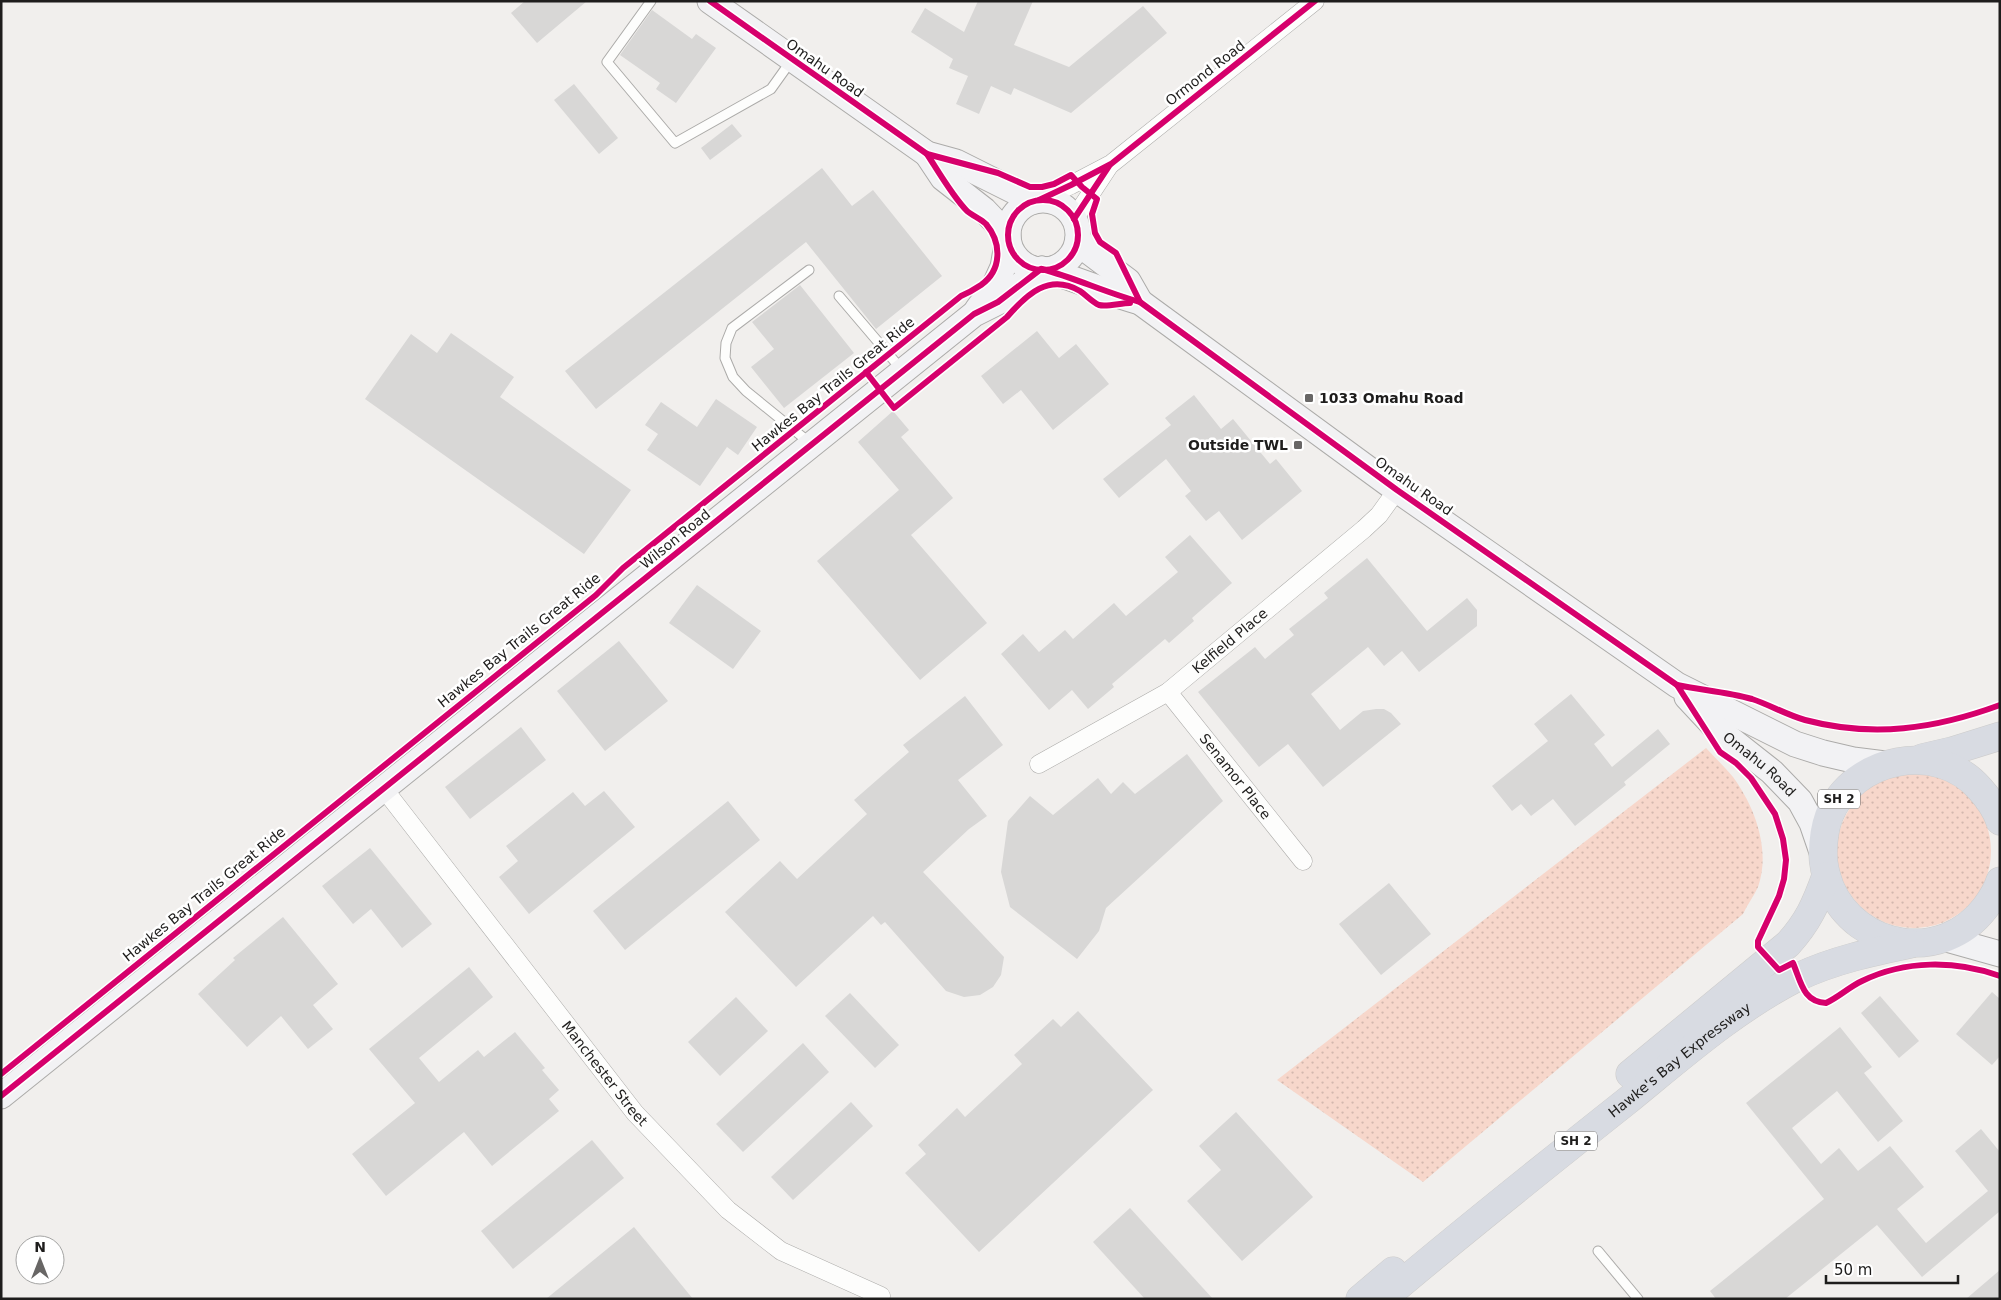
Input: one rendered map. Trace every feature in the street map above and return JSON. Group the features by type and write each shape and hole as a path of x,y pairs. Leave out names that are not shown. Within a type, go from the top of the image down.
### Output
{"highway":[{"name":"SH 2","path":"1824,865 1827,824 1837,801 1857,780 1869,771 1885,764 1952,751 2000,736"},
{"path":"1913,759 1937,762 1956,770 1974,781 1988,797 2000,821"},
{"path":"1824,865 1841,908 1852,919 1866,930 1878,936 1910,944"},
{"name":"Hawke's Bay Expressway","path":"1360,1299 1788,944 1810,916 1824,865"},
{"name":"SH 2","path":"1910,944 1943,938 1960,930 1977,918 1990,902 2000,881"},
{"name":"Hawke's Bay Expressway","path":"1383,1299 1592,1128 1747,1007 1799,977 1830,964 1860,954 1910,944"}],"main road":[{"name":"Omahu Road","path":"710,1 927,154 956,162 1037,200"},
{"name":"Omahu Road","path":"927,154 942,178 984,210 1008,237"},
{"path":"1037,200 1050,200 1060,204 1068,210 1076,229 1074,249 1062,264 1041,269 1031,267 1016,256 1008,237 1010,223 1015,213 1024,205 1037,200"},
{"name":"Omahu Road","path":"1076,229 1088,251 1128,281 1140,302"},
{"name":"Wilson Road","path":"974,314 994,286 1003,267 1008,237"},
{"name":"Omahu Road","path":"1041,269 1140,302 1397,490 1677,685 1795,744 1853,760 1885,764"},
{"name":"Wilson Road","path":"1,1096 974,314 998,302 1041,269"},
{"name":"Omahu Road","path":"1677,685 1715,727 1772,772 1800,801 1812,823 1824,865"},
{"path":"1943,938 2000,954"}],"street":[{"name":"Ormond Road","path":"1037,200 1071,185 1110,164 1315,1"},
{"name":"Ormond Road","path":"1076,229 1110,164"},
{"name":"Kelfield Place","path":"1039,764 1168,692 1364,529 1379,515 1397,490"},
{"name":"Senamor Place","path":"1168,692 1302,861"},
{"name":"Manchester Street","path":"384,789 635,1113 728,1210 781,1251 880,1296"}],"lane":[{"path":"651,1 607,62 675,143 771,89 792,60"},
{"path":"809,270 732,328 726,342 725,358 733,377 746,391 812,444"},
{"path":"839,296 903,371"},
{"path":"1598,1251 1638,1299"}],"shaded area":[{"path":"1706,748 1730,773 1741,789 1759,829 1763,858 1762,873 1758,887 1743,914 1423,1182 1277,1080"},
{"path":"1914,774 1943,780 1957,787 1968,797 1978,808 1985,822 1991,851 1985,880 1978,894 1968,905 1957,915 1943,922 1914,928 1885,922 1871,915 1860,905 1850,894 1843,880 1837,851 1843,822 1850,808 1860,797 1871,787 1885,780"}],"building":[{"path":"525,1 587,1 537,43 511,13"},
{"path":"978,1 1033,1 1014,45 1069,67 1143,6 1167,33 1071,113 1014,88 1011,95 991,86 979,114 956,104 968,76 949,68 953,59 911,32 925,8 964,32"},
{"path":"652,10 692,39 696,34 716,48 676,103 656,89 660,83 620,55"},
{"path":"574,84 618,138 599,154 554,100"},
{"path":"732,124 742,136 710,160 701,148"},
{"path":"822,168 852,206 873,190 942,276 876,329 806,242 596,409 565,371"},
{"path":"800,285 854,353 784,408 751,367 774,349 752,322"},
{"path":"1037,331 1059,358 1076,344 1109,384 1053,430 1021,390 1003,404 981,376"},
{"path":"451,333 514,377 500,397 631,490 584,554 365,399 411,334 437,353"},
{"path":"1194,395 1221,429 1233,419 1270,464 1276,459 1302,491 1242,540 1219,511 1206,521 1185,496 1191,491 1166,459 1119,498 1103,479 1171,425 1165,418"},
{"path":"716,399 757,427 738,455 727,447 700,486 647,450 658,434 645,425 661,402 697,427"},
{"path":"893,411 909,430 901,437 953,498 911,535 987,623 920,680 817,561 899,490 858,442"},
{"path":"1190,535 1232,583 1192,618 1194,621 1169,643 1165,639 1112,684 1114,687 1088,709 1072,690 1049,710 1001,654 1023,634 1039,652 1065,630 1073,639 1114,603 1126,616 1178,572 1165,557"},
{"path":"1367,558 1427,631 1467,598 1477,610 1477,626 1419,672 1402,651 1384,666 1368,647 1311,694 1340,730 1363,711 1376,709 1384,709 1391,713 1401,724 1323,787 1288,744 1259,767 1198,692 1255,647 1265,659 1294,635 1289,629 1328,598 1324,593"},
{"path":"697,585 761,631 733,669 669,623"},
{"path":"619,641 668,701 605,751 557,691"},
{"path":"1571,694 1605,735 1594,744 1612,767 1658,729 1670,744 1624,782 1626,785 1575,826 1553,799 1531,816 1521,804 1512,811 1492,786 1548,741 1534,724"},
{"path":"965,696 1003,745 958,780 987,816 969,829 923,872 1004,957 1001,975 993,987 980,995 964,997 946,991 885,922 881,925 873,916 796,987 725,912 780,861 797,879 867,814 854,800 909,752 903,745"},
{"path":"521,727 546,760 470,819 445,787"},
{"path":"1187,754 1223,801 1106,908 1099,931 1077,959 1010,907 1001,872 1008,821 1030,796 1053,815 1098,778 1111,794 1123,782 1135,794"},
{"path":"604,791 635,827 529,914 499,877 518,861 506,846 573,792 585,806"},
{"path":"728,801 760,840 625,950 593,911"},
{"path":"370,848 432,924 402,948 371,909 353,924 322,886"},
{"path":"1389,883 1431,934 1381,975 1339,924"},
{"path":"283,917 338,984 313,1005 333,1029 308,1049 281,1016 247,1047 198,994 235,960 233,958"},
{"path":"469,967 493,997 419,1058 439,1082 478,1050 484,1057 515,1032 545,1068 542,1070 559,1090 549,1099 559,1111 492,1166 464,1132 386,1196 352,1154 415,1103 369,1049"},
{"path":"1992,992 2000,999 2000,1056 1992,1065 1956,1034"},
{"path":"850,993 899,1045 875,1068 825,1016"},
{"path":"1880,996 1919,1041 1899,1058 1861,1013"},
{"path":"736,997 768,1031 720,1076 688,1042"},
{"path":"1078,1011 1153,1090 979,1252 905,1173 926,1154 918,1145 957,1108 965,1117 1022,1064 1014,1055 1053,1019 1061,1027"},
{"path":"1840,1027 1872,1067 1864,1073 1903,1121 1878,1142 1837,1091 1792,1128 1821,1164 1839,1148 1858,1171 1890,1146 1924,1187 1897,1209 1926,1243 1988,1191 1955,1151 1981,1129 2000,1152 2000,1211 1922,1277 1877,1225 1785,1299 1716,1299 1710,1291 1824,1199 1746,1103"},
{"path":"803,1043 829,1072 743,1152 716,1124"},
{"path":"851,1102 873,1126 793,1200 771,1177"},
{"path":"1236,1112 1313,1197 1242,1261 1187,1201 1221,1170 1199,1146"},
{"path":"592,1140 624,1178 513,1269 481,1231"},
{"path":"1130,1208 1213,1299 1145,1299 1093,1242"},
{"path":"634,1227 693,1299 546,1299"},
{"path":"2000,1270 2000,1299 1966,1299"}],"cycle path":[{"path":"710,1 927,154 998,173 1030,187 1054,184 1071,175 1097,199 1092,214 1095,233 1100,242 1116,253 1140,302"},
{"path":"1039,200 1111,164 1315,1"},
{"name":"Hawkes Bay Trails Great Ride","path":"1,1074 596,595 623,568 961,296 988,279 996,264 997,248 995,239 986,224 969,213 962,205 927,154"},
{"path":"1074,219 1109,166"},
{"path":"1043,200 1056,203 1068,210 1075,222 1078,235 1075,248 1068,260 1056,267 1043,270 1030,267 1018,260 1011,248 1008,235 1011,222 1018,210 1030,203 1043,200"},
{"path":"1,1096 974,314 998,302 1041,269"},
{"path":"1042,269 1140,302 1397,490 1677,685"},
{"name":"Hawkes Bay Trails Great Ride","path":"866,372 894,408 1007,317 1022,301 1039,289 1058,284 1080,291 1099,305 1130,303"},
{"path":"2000,705 1952,720 1928,725 1904,728 1855,729 1805,720 1759,701 1743,697 1677,685 1720,752 1736,763 1751,778 1775,814 1783,839 1786,860 1784,879 1779,896 1758,941 1758,947 1779,970 1793,963 1801,984 1808,995 1818,1002 1826,1003 1853,986 1878,974 1913,966 1948,965 1966,967 2000,976"}],"place":[{"name":"1033 Omahu Road","path":"1309,398"},
{"name":"Outside TWL","path":"1298,445"}]}
